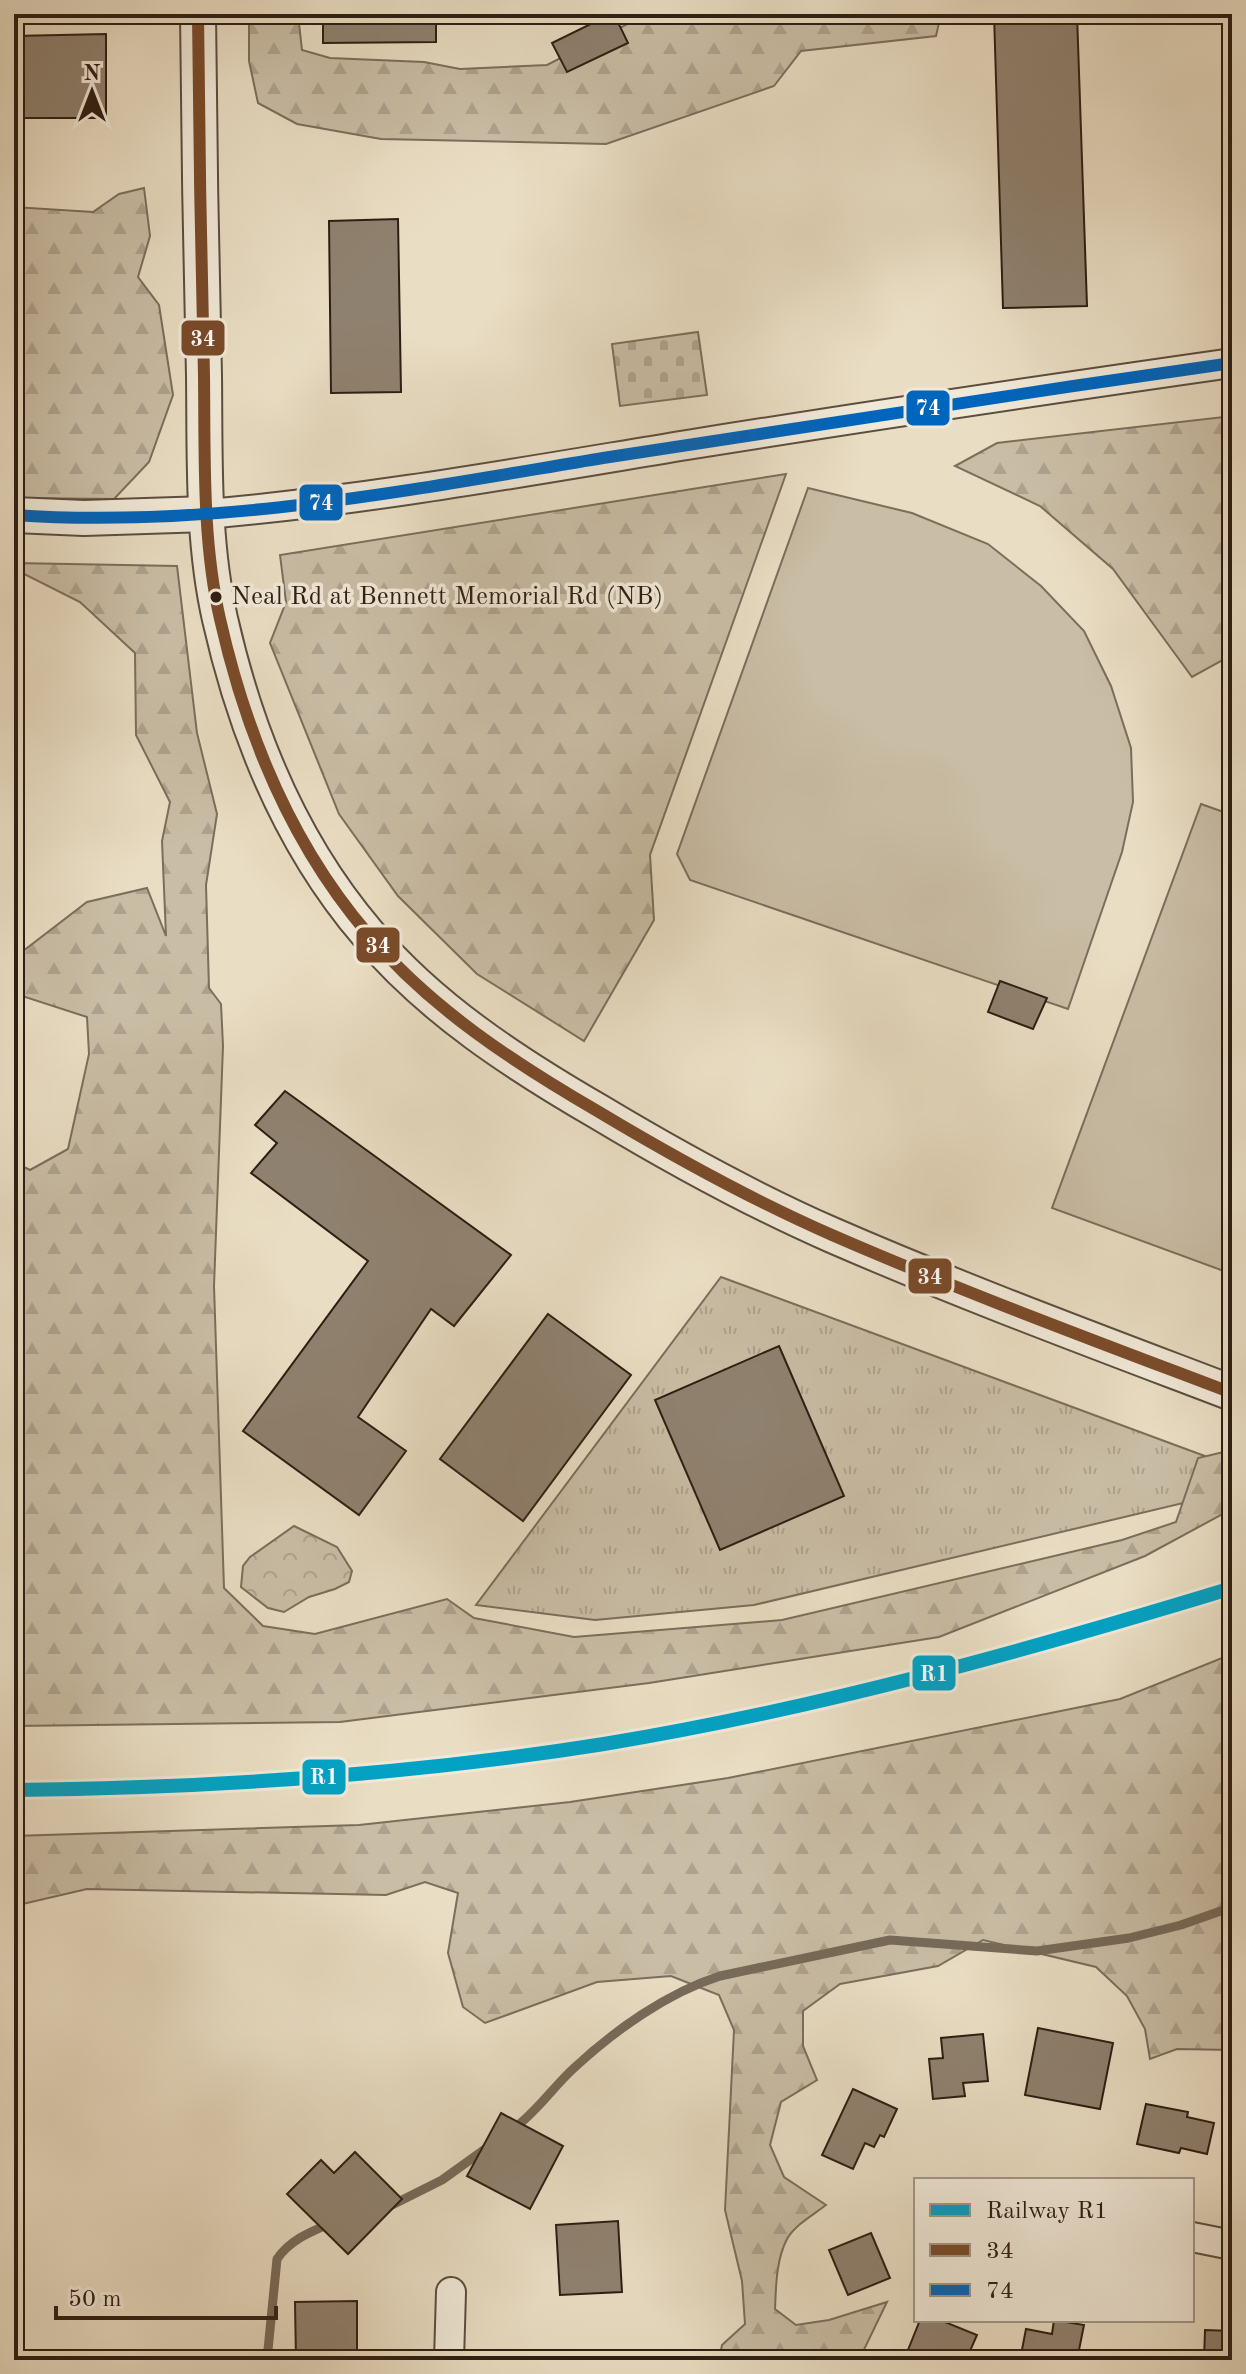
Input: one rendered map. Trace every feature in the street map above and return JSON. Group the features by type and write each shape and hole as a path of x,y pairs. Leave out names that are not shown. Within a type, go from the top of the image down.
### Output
{"street":[{"path":"198,14 207,514 220,618 246,715 275,790 321,874 392,961 489,1042 567,1094 721,1182 831,1234 1232,1393"},
{"path":"14,515 84,518 207,514 302,505 1232,363"},
{"path":"1194,2237 1232,2245"},
{"path":"449,2360 451,2292"}],"green space":[{"path":"249,14 298,14 302,50 330,58 424,62 460,69 547,65 647,14 941,14 936,36 801,51 774,86 606,144 381,139 297,124 258,103 249,61"},
{"path":"144,188 150,236 138,277 159,305 173,395 149,462 114,499 14,498 14,207 93,212 119,194"},
{"path":"698,332 707,395 620,406 612,344"},
{"path":"1232,416 1232,655 1192,677 1113,569 1040,506 955,466 997,443"},
{"path":"786,474 650,855 654,920 584,1041 477,974 398,896 339,814 270,643 286,602 280,555"},
{"path":"808,488 912,513 988,544 1041,586 1084,631 1111,686 1131,748 1133,802 1122,852 1068,1009 690,880 677,854"},
{"path":"14,563 177,566 197,733 217,814 206,885 209,988 221,1004 223,1046 214,1286 224,1588 263,1626 315,1634 447,1599 474,1618 574,1637 782,1620 1122,1540 1176,1522 1198,1458 1232,1450 1232,1509 1145,1556 939,1637 649,1683 340,1722 14,1726 14,1162 30,1170 68,1149 89,1054 87,1017 25,997 14,985 14,958 87,902 147,888 166,936 162,841 170,802 136,735 135,653 80,602 14,569"},
{"path":"1201,804 1232,815 1232,1274 1052,1208"},
{"path":"721,1277 1221,1462 1217,1495 754,1605 595,1620 476,1605"},
{"path":"294,1526 337,1547 352,1571 349,1582 309,1597 284,1612 268,1608 241,1587 243,1566 250,1557"},
{"path":"1232,1654 1232,2050 1177,2049 1150,2059 1145,2029 1127,1996 1096,1967 983,1940 938,1966 840,1984 803,2011 803,2046 817,2080 781,2102 770,2145 784,2177 826,2205 799,2225 783,2247 775,2309 796,2325 829,2320 887,2302 859,2360 719,2360 722,2345 745,2324 742,2281 725,2210 734,2030 719,1995 671,1976 597,1982 485,2023 463,2007 448,1953 458,1893 425,1882 386,1895 87,1889 14,1906 14,1836 359,1825 570,1802 728,1778 1120,1699"}],"building":[{"path":"323,14 436,14 436,42 323,43"},
{"path":"614,14 628,43 567,72 552,43"},
{"path":"994,14 1077,14 1087,306 1003,308"},
{"path":"106,34 106,118 14,118 14,36"},
{"path":"398,219 401,392 331,393 329,221"},
{"path":"1000,981 1047,998 1033,1029 988,1012"},
{"path":"285,1091 511,1255 454,1326 431,1309 358,1417 406,1451 359,1515 243,1431 368,1261 251,1173 277,1143 255,1125"},
{"path":"548,1314 631,1375 523,1521 440,1459"},
{"path":"779,1346 844,1496 720,1550 655,1400"},
{"path":"1038,2028 1113,2043 1100,2109 1025,2095"},
{"path":"983,2034 988,2081 963,2083 965,2096 933,2099 929,2059 943,2058 941,2038"},
{"path":"853,2089 897,2109 884,2137 880,2135 874,2147 865,2143 853,2169 822,2155"},
{"path":"1146,2104 1188,2112 1187,2117 1214,2123 1207,2154 1181,2148 1179,2153 1137,2144"},
{"path":"501,2113 563,2146 530,2209 467,2176"},
{"path":"355,2152 402,2199 348,2254 287,2194 321,2160 334,2173"},
{"path":"618,2221 622,2292 560,2295 556,2225"},
{"path":"871,2233 890,2278 848,2295 829,2250"},
{"path":"357,2301 357,2360 296,2360 295,2302"},
{"path":"919,2322 945,2322 977,2335 966,2360 904,2360"},
{"path":"1054,2322 1084,2325 1077,2360 1020,2360 1026,2329 1052,2334"},
{"path":"1205,2330 1232,2331 1232,2360 1204,2360"}],"waterway":[{"path":"513,2129 574,2068 624,2027 681,1992 720,1976 890,1940 1037,1951 1129,1938 1181,1925 1232,1907"},
{"path":"388,2207 442,2180 488,2147"},
{"path":"267,2360 277,2259 294,2242 331,2223"}],"rail line":[{"name":"R1","path":"14,1790 310,1778 457,1764 604,1744 842,1696 1076,1634 1232,1588"}],"transit line":[{"name":"34","path":"198,14 205,467 207,528 214,589 243,704 274,786 316,863 340,899 392,961 476,1033 568,1094 685,1161 772,1207 881,1256 1232,1393"},
{"name":"74","path":"14,515 88,518 162,516 310,504 1232,363"}],"place":[{"name":"Neal Rd at Bennett Memorial Rd (NB)","path":"216,597"}]}
